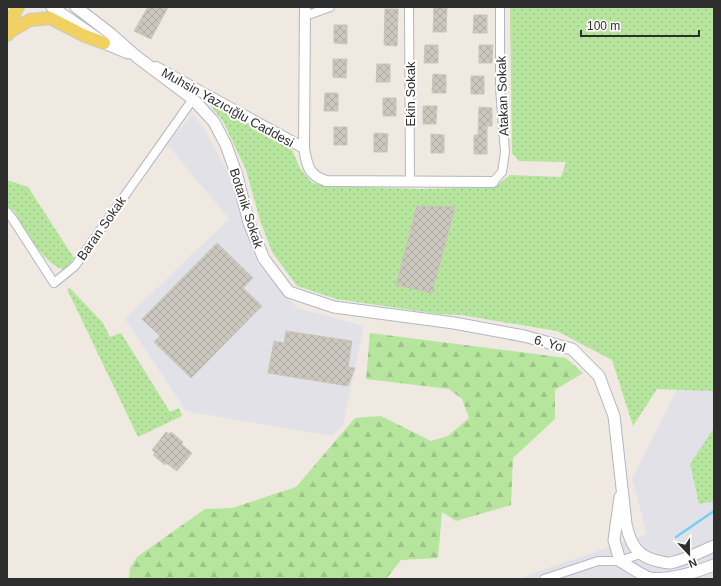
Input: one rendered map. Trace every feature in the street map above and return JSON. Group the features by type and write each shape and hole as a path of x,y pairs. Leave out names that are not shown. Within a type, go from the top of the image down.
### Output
{"main road":[{"path":"7,27 18,7"},
{"name":"Muhsin Yazıcığlu Caddesi","path":"52,7 104,43 137,57"},
{"name":"Muhsin Yazıcığlu Caddesi","path":"76,7 112,34 137,57"},
{"path":"7,35 30,20 50,18 85,36 104,43"},
{"name":"Botanik Sokak","path":"137,57 193,99 214,122 226,145 237,176 249,223 264,259 289,292 334,308 454,323"},
{"name":"6. Yol","path":"454,323 524,336 572,350 599,376 614,416 622,482"},
{"path":"622,482 626,524 629,536 640,554 669,563 689,557 714,546"},
{"path":"622,482 614,540 620,561 649,578 672,577 702,569 714,564"}],"street":[{"path":"304,148 304,10 311,14 330,7"},
{"name":"Ekin Sokak","path":"409,7 410,182"},
{"name":"Atakan Sokak","path":"493,182 502,172 505,152 500,88 500,7"},
{"name":"Muhsin Yazıcığlu Caddesi","path":"137,57 304,148 306,160 311,172 318,178 326,181 493,182"},
{"name":"Baran Sokak","path":"7,212 54,283 75,266 193,99"},
{"path":"544,579 598,561 620,561 640,554"}],"shaded area":[{"path":"193,114 203,127 229,174 239,209 259,266 297,308 364,326 343,425 332,436 186,411 125,319 229,219 167,144"},
{"path":"714,306 714,579 517,579 647,534 632,479 693,358"}],"green space":[{"path":"510,7 714,7 714,391 657,389 633,426 612,360 557,331 461,315 439,314 336,299 297,286 272,252 260,220 246,170 223,121 205,99 292,150 300,168 312,183 331,186 420,189 495,187 510,175 561,177 566,162 519,161 512,153"},
{"path":"7,180 28,187 74,258 64,270 56,266 41,253 14,211 7,206"},
{"path":"70,288 103,323 110,337 121,333 170,412 179,408 182,416 138,437 67,289"},
{"path":"370,333 566,358 583,373 555,390 555,419 513,458 511,505 456,521 442,512 438,558 401,560 386,579 129,579 130,568 137,557 205,509 232,508 296,487 355,418 381,416 431,441 448,436 469,418 462,399 449,389 366,379"},
{"path":"714,428 714,501 699,504 690,464"}],"building":[{"path":"148,7 168,7 151,39 134,31"},
{"path":"434,7 447,7 446,32 433,32"},
{"path":"385,9 398,9 397,46 384,45"},
{"path":"474,15 487,15 487,33 473,33"},
{"path":"334,25 347,25 347,44 334,43"},
{"path":"425,45 438,45 438,63 424,63"},
{"path":"479,45 493,45 492,63 479,63"},
{"path":"333,59 347,59 346,78 333,77"},
{"path":"377,64 390,64 390,82 376,82"},
{"path":"433,74 446,75 446,93 432,93"},
{"path":"471,76 484,76 484,94 471,94"},
{"path":"325,93 338,93 338,111 324,111"},
{"path":"383,98 396,98 396,116 383,116"},
{"path":"423,106 437,106 436,124 423,124"},
{"path":"479,107 492,108 492,126 487,126 487,154 474,154 474,135 478,135"},
{"path":"334,127 347,127 347,145 334,145"},
{"path":"374,133 388,134 387,152 374,152"},
{"path":"431,134 444,135 444,153 431,153"},
{"path":"417,206 455,207 432,293 396,285"},
{"path":"217,243 253,278 243,288 262,306 191,378 154,342 160,336 142,319"},
{"path":"286,331 352,341 348,367 355,368 348,386 268,373 274,341 284,343"},
{"path":"166,432 169,434 171,432 183,442 181,444 192,453 177,471 166,463 165,465 153,455 155,453 152,450"}],"waterway":[{"path":"676,537 714,511"}]}
